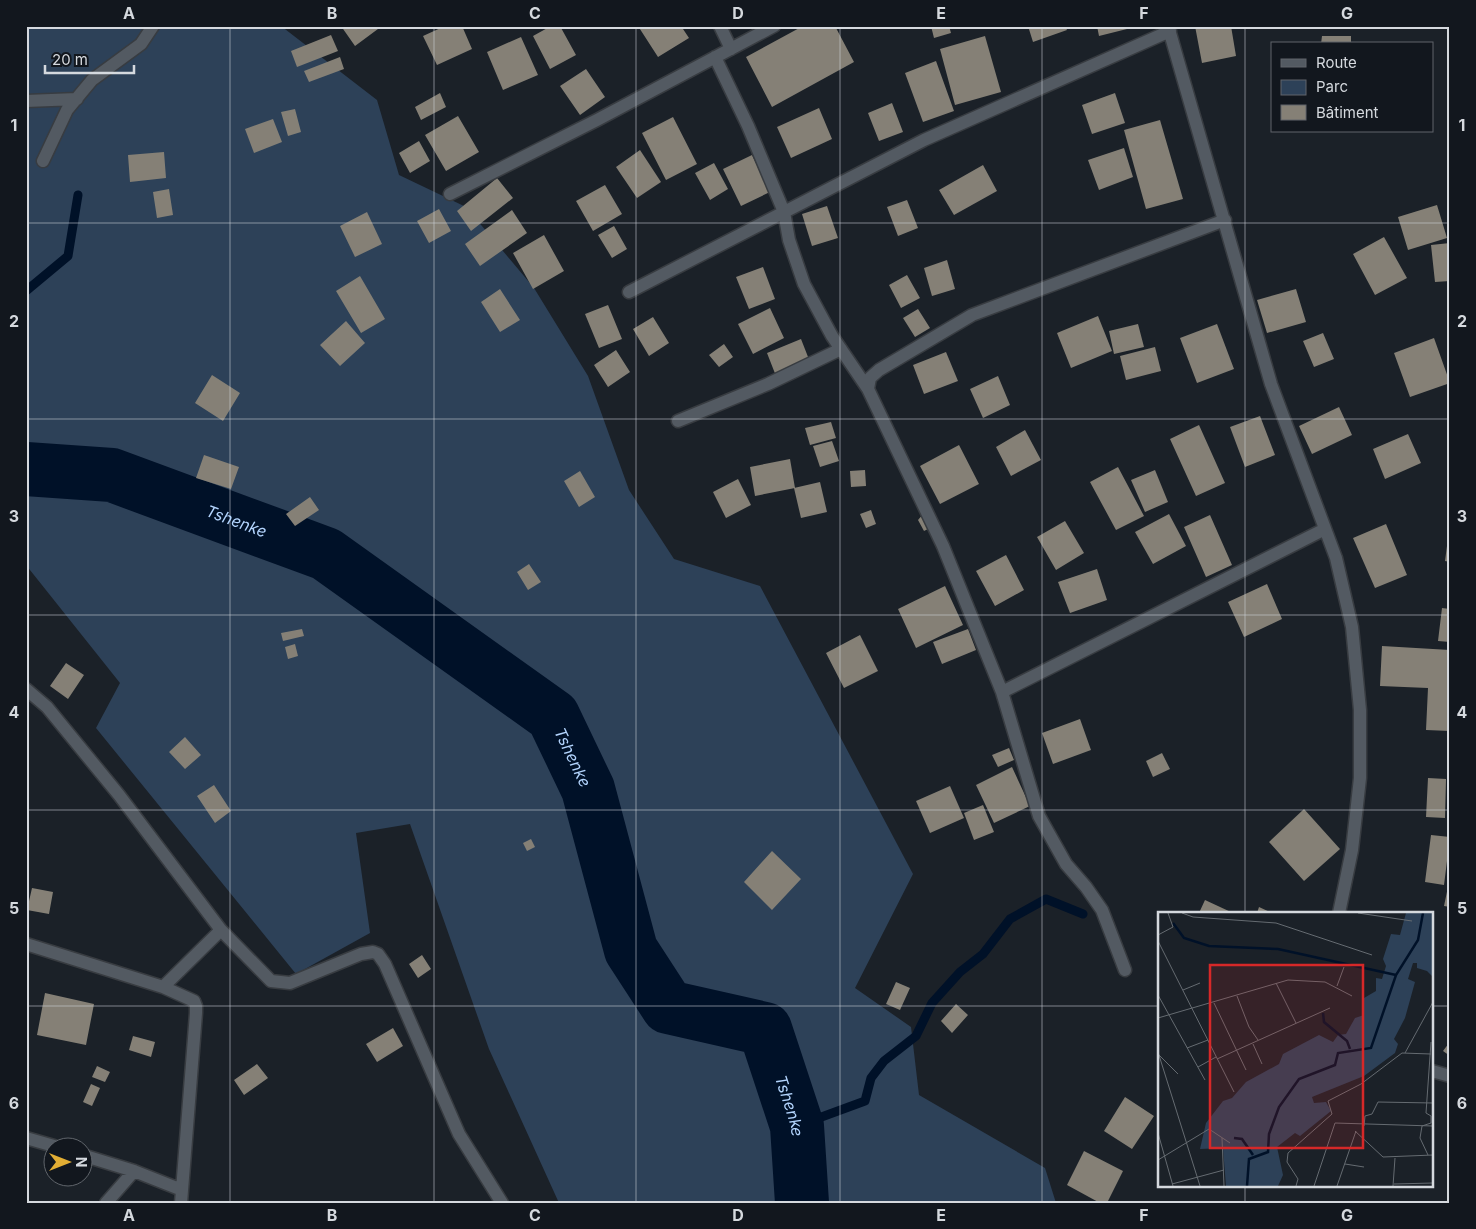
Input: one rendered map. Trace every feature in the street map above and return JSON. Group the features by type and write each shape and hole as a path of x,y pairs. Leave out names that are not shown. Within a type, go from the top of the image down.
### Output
{"street":[{"path":"42,161 67,110 92,80 141,44 153,26"},
{"path":"720,26 731,48"},
{"path":"450,194 597,120 774,26"},
{"path":"629,292 924,140 1169,29 1271,384 1336,558 1352,627 1360,710 1360,778 1352,850 1339,912"},
{"path":"715,57 748,126 784,212 789,240 804,284 841,349 868,389 943,546 1002,692 1039,816 1066,864 1086,887 1102,910 1125,970"},
{"path":"26,102 77,99"},
{"path":"868,389 870,378 879,370 972,315 1224,220"},
{"path":"678,421 768,384 841,349"},
{"path":"1002,692 1326,529"},
{"path":"26,689 47,707 120,794 221,930 272,980 290,984 361,954 373,952 378,954 385,964 459,1134 502,1203"},
{"path":"163,987 221,930"},
{"path":"26,944 163,987 194,1001 196,1006 181,1203"},
{"path":"1434,1072 1450,1076"},
{"path":"26,1138 42,1143"},
{"path":"92,1158 182,1190"},
{"path":"106,1203 134,1172"}],"green space":[{"path":"26,26 281,26 377,100 399,175 466,207 534,288 588,376 629,490 674,559 760,586 913,874 855,988 911,1027 919,1095 1045,1168 1056,1203 559,1203 489,1049 410,824 356,833 370,933 296,974 96,728 120,683 26,565"}],"building":[{"path":"341,26 382,26 355,46"},
{"path":"445,26 462,26 472,49 437,65 423,36"},
{"path":"551,26 560,26 576,55 550,69 533,36"},
{"path":"638,26 681,26 689,38 658,57"},
{"path":"803,26 835,26 854,62 772,107 746,57"},
{"path":"931,26 949,26 951,33 934,38"},
{"path":"1028,26 1065,26 1067,30 1033,42"},
{"path":"1097,26 1130,26 1131,28 1099,36"},
{"path":"1195,26 1231,26 1236,56 1202,63"},
{"path":"331,35 338,51 297,67 291,51"},
{"path":"985,36 1001,92 955,105 940,49"},
{"path":"1322,36 1351,36 1351,42 1321,42"},
{"path":"521,37 538,75 503,90 487,52"},
{"path":"340,57 344,69 309,82 304,71"},
{"path":"936,61 954,111 923,122 905,73"},
{"path":"586,69 605,97 580,115 560,86"},
{"path":"440,93 446,107 421,120 415,107"},
{"path":"1115,93 1125,123 1092,134 1082,105"},
{"path":"892,103 903,132 879,141 868,113"},
{"path":"819,108 832,139 791,158 777,127"},
{"path":"295,109 301,132 288,136 281,112"},
{"path":"458,116 479,152 446,171 425,135"},
{"path":"673,117 697,164 666,180 642,133"},
{"path":"273,119 282,142 254,153 245,129"},
{"path":"1160,120 1183,199 1146,209 1124,130"},
{"path":"419,141 430,161 410,173 399,153"},
{"path":"1124,148 1133,177 1099,190 1088,160"},
{"path":"640,150 661,182 637,198 616,167"},
{"path":"164,152 166,178 130,182 128,155"},
{"path":"752,155 770,192 741,206 723,169"},
{"path":"714,163 728,189 710,200 695,173"},
{"path":"983,165 997,191 954,215 939,190"},
{"path":"497,178 513,198 471,231 457,211"},
{"path":"605,185 622,214 593,231 576,201"},
{"path":"169,189 173,215 157,218 153,192"},
{"path":"907,200 918,228 898,236 887,207"},
{"path":"1437,205 1447,238 1408,250 1398,217"},
{"path":"827,206 838,238 812,246 802,214"},
{"path":"439,209 451,231 429,243 417,221"},
{"path":"512,210 527,233 480,266 465,244"},
{"path":"367,212 382,244 355,257 340,226"},
{"path":"614,226 627,249 612,258 598,235"},
{"path":"544,235 564,271 533,289 513,253"},
{"path":"1384,237 1407,278 1375,295 1353,254"},
{"path":"1450,243 1450,281 1435,282 1431,245"},
{"path":"947,260 955,289 932,296 924,268"},
{"path":"763,267 775,299 749,309 736,277"},
{"path":"907,275 920,298 901,308 889,285"},
{"path":"360,276 385,319 361,333 336,291"},
{"path":"500,289 520,320 500,332 481,302"},
{"path":"1296,289 1306,322 1267,333 1257,300"},
{"path":"608,305 622,339 599,348 585,314"},
{"path":"770,308 784,338 753,354 738,324"},
{"path":"918,309 930,328 915,337 903,318"},
{"path":"1098,316 1112,351 1071,368 1057,333"},
{"path":"653,317 669,343 649,356 633,329"},
{"path":"346,321 365,343 340,366 320,345"},
{"path":"1138,324 1144,347 1114,354 1109,331"},
{"path":"1217,324 1234,369 1197,383 1180,338"},
{"path":"1323,333 1334,359 1314,367 1303,341"},
{"path":"1434,338 1450,383 1410,397 1394,353"},
{"path":"801,339 810,362 776,376 767,353"},
{"path":"724,344 733,357 719,367 709,355"},
{"path":"1155,347 1161,371 1126,380 1120,356"},
{"path":"616,350 630,372 608,387 594,365"},
{"path":"946,352 958,381 924,394 913,365"},
{"path":"212,375 240,393 223,421 195,403"},
{"path":"998,376 1010,405 983,418 970,389"},
{"path":"1339,407 1352,435 1312,454 1299,426"},
{"path":"1260,416 1275,455 1245,467 1230,427"},
{"path":"831,422 836,438 810,445 805,428"},
{"path":"1199,425 1225,483 1196,496 1170,439"},
{"path":"1025,430 1041,460 1011,476 996,447"},
{"path":"1408,434 1421,463 1385,479 1373,449"},
{"path":"832,441 839,461 820,467 813,446"},
{"path":"959,445 979,484 940,504 920,466"},
{"path":"204,455 239,467 231,489 196,478"},
{"path":"790,459 795,488 755,496 750,467"},
{"path":"1118,467 1144,516 1116,530 1090,482"},
{"path":"865,470 866,486 851,487 850,471"},
{"path":"1155,470 1168,502 1145,512 1131,480"},
{"path":"580,471 595,497 579,507 564,481"},
{"path":"738,479 751,505 726,518 713,492"},
{"path":"820,482 827,512 801,518 794,488"},
{"path":"310,497 319,510 295,526 286,514"},
{"path":"871,510 876,524 866,528 860,514"},
{"path":"924,513 932,527 924,531 918,520"},
{"path":"1169,514 1186,546 1153,564 1135,532"},
{"path":"1210,515 1232,565 1206,577 1184,527"},
{"path":"1065,521 1084,553 1056,570 1037,537"},
{"path":"1386,524 1407,575 1375,588 1353,538"},
{"path":"1450,531 1450,562 1445,561"},
{"path":"1006,555 1024,590 995,606 976,571"},
{"path":"529,564 541,582 528,590 517,572"},
{"path":"1097,569 1107,600 1070,613 1058,582"},
{"path":"1267,584 1282,619 1244,637 1228,602"},
{"path":"945,586 963,625 916,648 898,609"},
{"path":"1442,608 1450,609 1450,642 1438,641"},
{"path":"302,629 304,636 283,641 281,633"},
{"path":"968,629 976,650 942,664 933,642"},
{"path":"860,635 878,671 844,688 826,653"},
{"path":"295,644 298,656 288,659 285,647"},
{"path":"1382,646 1450,650 1450,731 1426,730 1428,688 1380,686"},
{"path":"66,663 84,675 68,699 50,686"},
{"path":"1080,719 1091,750 1053,764 1042,733"},
{"path":"185,737 201,755 185,769 169,752"},
{"path":"1009,748 1014,760 998,767 992,755"},
{"path":"1162,753 1170,769 1153,777 1146,761"},
{"path":"1012,767 1030,806 994,823 976,785"},
{"path":"1428,778 1446,779 1445,818 1426,817"},
{"path":"214,785 231,811 215,823 197,796"},
{"path":"950,786 964,818 930,833 916,801"},
{"path":"983,805 994,832 974,840 964,813"},
{"path":"1304,809 1340,849 1304,881 1269,842"},
{"path":"1431,835 1450,837 1444,885 1425,882"},
{"path":"531,839 535,847 527,851 523,843"},
{"path":"772,851 801,879 772,910 744,882"},
{"path":"1450,882 1450,907 1444,906"},
{"path":"32,888 53,892 49,914 27,910"},
{"path":"1205,900 1231,912 1199,912"},
{"path":"1259,907 1270,912 1257,912"},
{"path":"422,955 431,969 418,978 409,964"},
{"path":"896,982 910,988 900,1010 886,1004"},
{"path":"45,993 94,1004 86,1045 37,1035"},
{"path":"956,1004 968,1015 952,1033 941,1021"},
{"path":"393,1028 403,1046 377,1062 366,1044"},
{"path":"133,1036 155,1042 151,1057 129,1050"},
{"path":"1450,1043 1450,1056 1443,1051"},
{"path":"257,1064 268,1078 244,1095 234,1080"},
{"path":"97,1066 110,1072 105,1082 92,1077"},
{"path":"91,1084 100,1088 92,1106 83,1102"},
{"path":"1125,1097 1154,1116 1132,1149 1104,1131"},
{"path":"1084,1151 1123,1171 1107,1203 1100,1203 1067,1185"}],"waterway":[{"path":"26,291 68,256 78,195"},
{"name":"Tshenke","path":"26,469 112,475 326,554 553,716 588,789 631,950 668,1007 765,1029 797,1126 802,1203"},
{"path":"797,1126 865,1101 871,1078 884,1061 916,1036 932,1003 960,972 983,954 1010,919 1046,899 1083,914"}]}
